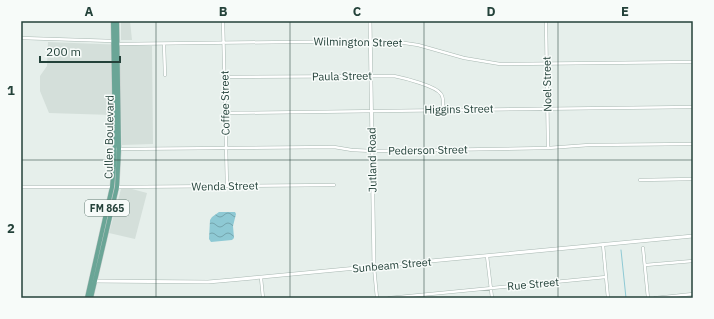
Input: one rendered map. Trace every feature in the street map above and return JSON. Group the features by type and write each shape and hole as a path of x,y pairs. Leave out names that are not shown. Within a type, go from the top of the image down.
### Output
{"main road":[{"name":"Cullen Boulevard","path":"99,252 107,226 114,187 117,149 113,21"},
{"name":"Cullen Boulevard","path":"116,82 118,21"},
{"name":"Cullen Boulevard","path":"91,298 106,210 114,187"},
{"path":"106,210 108,214 107,226"},
{"name":"Cullen Boulevard","path":"86,298 93,281"}],"street":[{"name":"Coffee Street","path":"223,21 227,186"},
{"name":"Jutland Road","path":"370,21 374,267 377,298"},
{"name":"Noel Street","path":"546,21 548,148"},
{"path":"21,38 113,40 118,44"},
{"name":"Wilmington Street","path":"118,44 370,41 398,42 418,45 464,58 500,64 693,62"},
{"path":"164,44 165,75"},
{"name":"Paula Street","path":"224,78 394,76 408,79 435,89 441,93 443,109"},
{"name":"Higgins Street","path":"225,113 443,109 693,107"},
{"name":"Pederson Street","path":"117,149 334,147 352,150 372,150 548,148 589,145 693,144"},
{"path":"640,180 693,179"},
{"name":"Wenda Street","path":"21,187 334,185"},
{"name":"Sunbeam Street","path":"93,281 208,282 693,236"},
{"path":"603,245 608,298"},
{"path":"643,248 648,298"},
{"path":"487,256 492,298"},
{"path":"645,265 693,261"},
{"name":"Rue Street","path":"389,298 606,277"},
{"path":"261,278 263,298"},
{"path":"656,298 693,294"}],"shaded area":[{"path":"121,21 130,21 132,40 121,40"},
{"path":"48,42 152,46 153,144 122,145 121,116 49,113 40,91 40,76 47,66"},
{"path":"121,189 132,189 147,193 135,239 109,233"}],"water":[{"path":"219,212 235,212 236,214 233,226 234,238 232,240 211,242 209,239 210,220"}],"waterway":[{"path":"621,250 626,298"}]}
